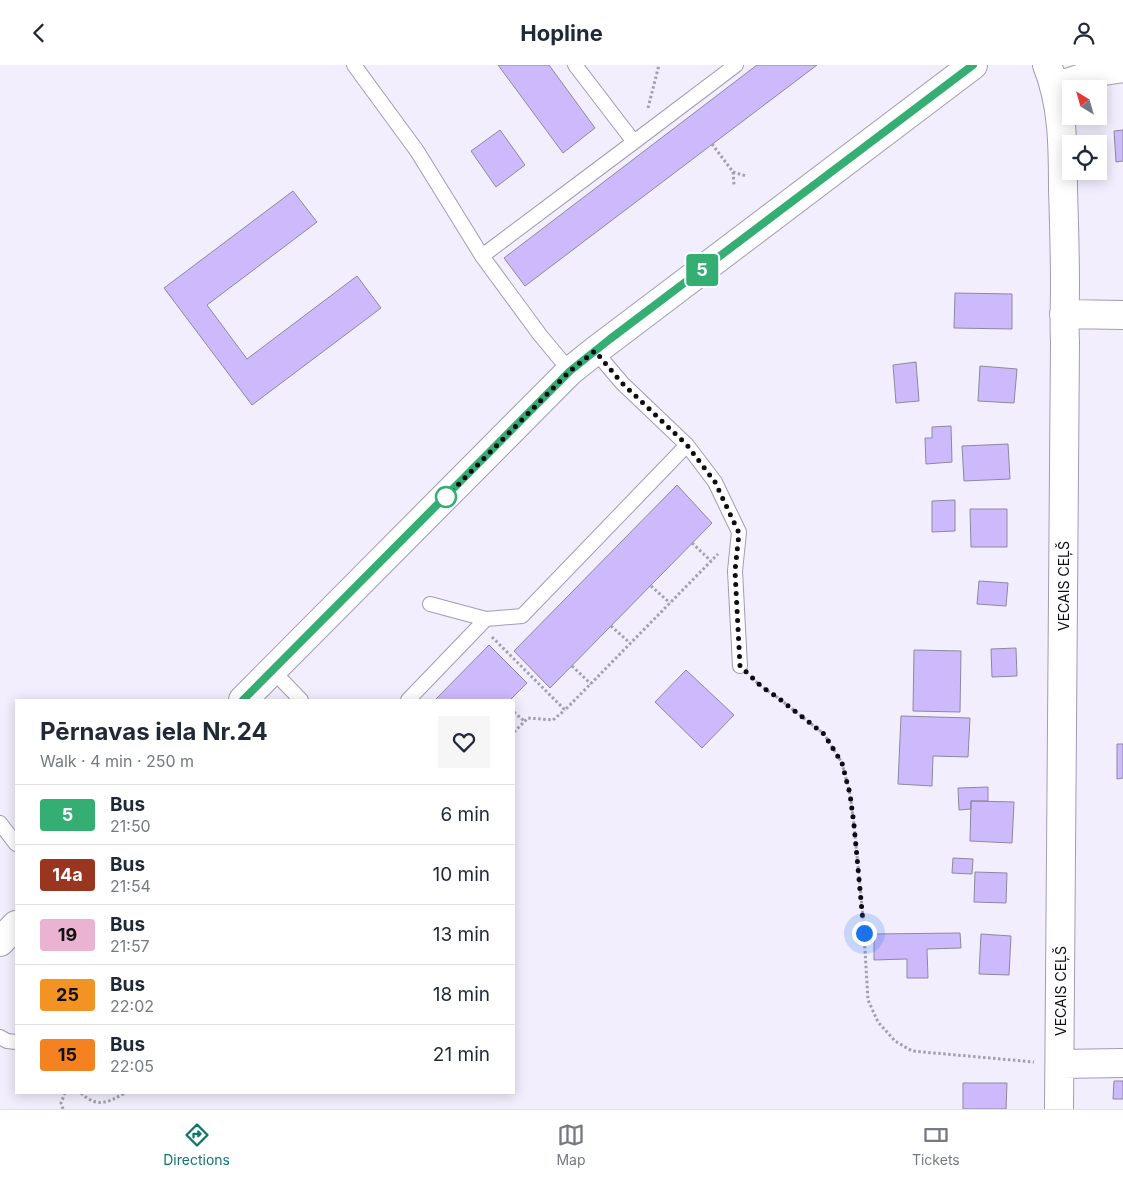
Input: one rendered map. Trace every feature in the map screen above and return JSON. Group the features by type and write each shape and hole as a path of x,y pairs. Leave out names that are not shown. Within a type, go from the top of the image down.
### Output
{"street":[{"path":"244,699 570,371 973,65"},
{"path":"1051,76 1123,68"},
{"name":"VECAIS CEĻŠ","path":"1051,76 1061,121 1063,146 1065,286 1059,1109"},
{"path":"1064,313 1123,315"},
{"path":"0,942 15,926"},
{"path":"1060,1064 1123,1063"}],"lane":[{"path":"354,65 417,151 482,256 540,335 570,371"},
{"path":"574,65 637,140"},
{"path":"482,256 736,65"},
{"path":"595,351 622,383 687,445 715,482 739,533 735,571 740,666"},
{"path":"430,604 483,622 522,616 687,445"},
{"path":"409,699 483,622"},
{"path":"272,671 300,699"},
{"path":"0,823 15,843"},
{"path":"0,1037 7,1041 15,1042"}],"path":[{"path":"637,140 659,65"},
{"path":"712,144 733,172 734,185"},
{"path":"733,172 746,175"},
{"path":"515,731 528,718 554,720 739,533"},
{"path":"692,543 711,561"},
{"path":"651,586 670,603"},
{"path":"483,622 565,710"},
{"path":"611,626 630,643"},
{"path":"572,666 591,684"},
{"path":"740,666 762,687 824,734 842,763 850,794 854,825 863,917 868,1000 878,1022 895,1041 912,1051 1060,1064"},
{"path":"515,713 524,721"},
{"path":"63,1109 61,1103 65,1094"},
{"path":"81,1094 97,1103 110,1101 123,1094"}],"building":[{"path":"498,65 549,65 595,128 563,153"},
{"path":"757,65 817,65 525,286 504,258"},
{"path":"500,130 525,165 496,187 471,151"},
{"path":"1123,130 1123,161 1116,162 1114,131"},
{"path":"293,191 317,222 207,305 247,359 357,276 381,308 252,405 164,288"},
{"path":"955,293 1012,294 1012,329 954,328"},
{"path":"916,362 919,401 896,403 893,365"},
{"path":"980,366 1017,369 1014,403 978,401"},
{"path":"951,426 952,462 926,464 925,438 932,438 932,427"},
{"path":"1008,444 1010,479 964,481 962,446"},
{"path":"677,485 712,523 550,688 514,651"},
{"path":"955,500 955,531 932,532 932,501"},
{"path":"970,509 1007,509 1007,547 971,547"},
{"path":"979,581 1008,583 1006,606 977,604"},
{"path":"489,645 527,683 511,699 436,699"},
{"path":"1016,648 1017,676 992,677 991,649"},
{"path":"914,650 961,651 960,712 913,711"},
{"path":"686,670 734,715 702,748 655,702"},
{"path":"901,716 970,718 968,757 933,756 932,786 898,784"},
{"path":"1117,744 1123,744 1123,778 1117,779"},
{"path":"988,787 988,801 971,801 971,809 959,810 958,788"},
{"path":"971,801 1014,802 1012,843 970,841"},
{"path":"953,858 973,859 972,874 952,873"},
{"path":"975,872 1007,873 1006,903 974,902"},
{"path":"960,933 961,948 927,949 928,978 907,978 907,959 874,960 874,934"},
{"path":"981,934 1011,936 1009,975 979,974"},
{"path":"1114,1081 1123,1081 1123,1099 1113,1099"},
{"path":"963,1083 1007,1083 1006,1109 963,1109"}],"bus line":[{"name":"5","path":"244,699 570,371 973,65"}],"route":[{"path":"446,497 570,371 595,351 622,383 687,445 715,482 739,533 735,571 740,666 762,687 824,734 842,763 850,794 864,933"}]}
